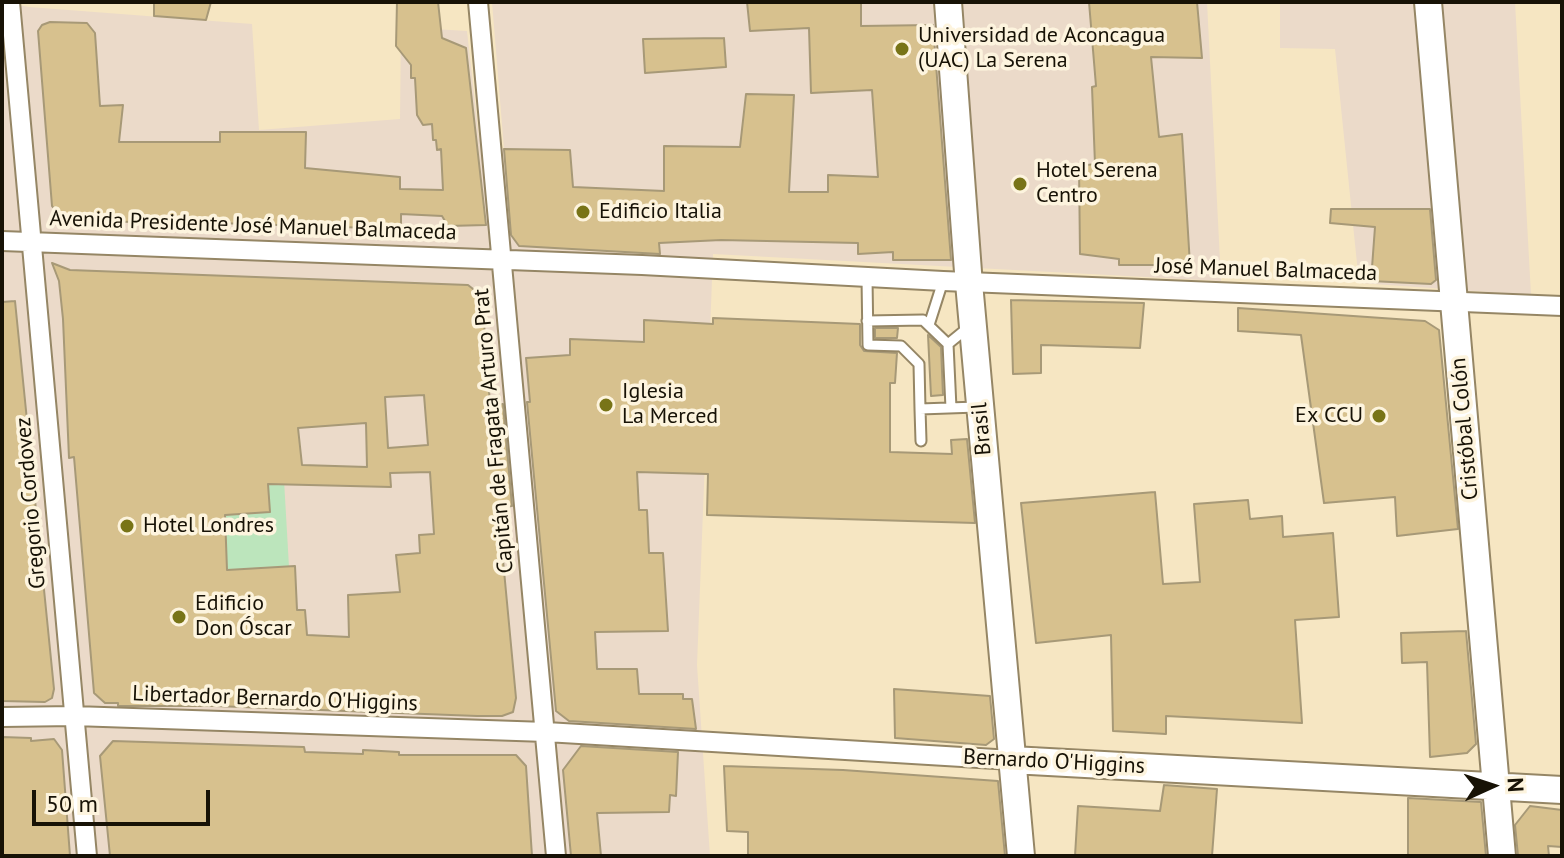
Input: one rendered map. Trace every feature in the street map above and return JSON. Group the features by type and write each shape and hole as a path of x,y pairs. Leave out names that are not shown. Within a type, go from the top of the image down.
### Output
{"street":[{"name":"Gregorio Cordovez","path":"10,2 87,856"},
{"name":"Capitán de Fragata Arturo Prat","path":"478,2 556,856"},
{"name":"Brasil","path":"948,2 956,282 972,324 1021,856"},
{"name":"Cristóbal Colón","path":"1428,2 1502,856"},
{"name":"Avenida Presidente José Manuel Balmaceda","path":"2,241 502,260"},
{"path":"502,260 956,282"},
{"name":"José Manuel Balmaceda","path":"956,282 1562,306"},
{"name":"Libertador Bernardo O'Higgins","path":"2,717 74,716 546,732"},
{"name":"Bernardo O'Higgins","path":"546,732 1562,790"}],"lane":[{"path":"867,278 868,345 901,346 919,364 921,441"},
{"path":"929,325 956,282"},
{"path":"867,321 923,320 948,344 951,408"},
{"path":"948,344 972,324"},
{"path":"920,409 980,407"}],"shaded area":[{"path":"2,2 29,7 252,24 259,130 400,119 401,27 467,31 479,139 504,149 492,2 1207,2 1221,281 713,254 697,665 710,856 2,856"},
{"path":"1280,2 1515,2 1531,295 1359,283 1335,49 1280,48"}],"green space":[{"path":"284,480 289,567 227,570 226,541 177,541 225,515 269,512 268,481"}],"building":[{"path":"154,2 211,2 206,20 154,16"},
{"path":"397,2 438,2 442,38 466,48 486,225 448,226 442,216 401,214 401,229 66,221 52,206 38,31 50,22 87,23 95,33 100,106 123,105 119,142 220,142 220,132 306,132 305,168 400,177 400,189 443,190 441,149 437,150 436,140 433,140 432,124 423,125 417,115 415,78 411,78 411,65 396,46"},
{"path":"747,2 861,2 861,26 933,25 951,260 893,260 893,252 858,254 858,243 721,240 659,243 660,254 519,246 511,235 504,149 570,150 573,187 664,191 664,146 740,147 746,94 794,95 789,192 828,192 828,175 878,177 872,90 811,93 809,28 750,31"},
{"path":"1089,2 1197,2 1202,58 1151,57 1159,137 1182,134 1190,265 1119,265 1119,259 1080,254 1079,166 1095,164 1092,87 1096,86"},
{"path":"724,38 726,67 645,73 643,39"},
{"path":"1331,209 1430,209 1436,280 1431,284 1371,281 1375,227 1330,223"},
{"path":"52,263 70,270 468,285 482,296 490,404 503,404 512,506 498,507 516,698 513,712 502,716 477,716 215,706 118,706 118,703 105,703 94,693 74,457 69,458 59,281","holes":["424,395 428,445 388,448 385,397","366,423 367,467 302,465 298,428","430,472 434,534 419,535 420,553 396,555 400,592 348,595 349,637 307,635 305,610 297,610 295,566 227,570 225,515 270,512 268,484 391,487 390,473"]},
{"path":"1011,300 1144,303 1140,348 1041,345 1041,373 1013,374"},
{"path":"15,301 54,689 52,698 45,702 2,701 2,302"},
{"name":"Ex CCU","path":"1238,308 1425,321 1439,330 1458,529 1397,536 1395,497 1324,503 1301,335 1238,331"},
{"path":"713,318 860,324 860,345 864,351 897,353 895,383 890,383 890,452 952,454 951,440 967,439 975,523 707,515 708,474 637,472 639,510 647,510 649,553 663,553 668,631 595,632 597,669 637,669 639,694 683,694 683,699 692,699 696,729 569,721 556,711 527,402 530,402 526,358 570,355 570,339 644,342 644,320 713,324"},
{"path":"875,328 898,328 897,338 875,338"},
{"path":"928,335 941,347 943,395 931,396"},
{"path":"1155,492 1163,584 1200,582 1194,504 1248,500 1250,519 1282,516 1283,537 1333,533 1339,617 1295,620 1302,723 1166,716 1166,734 1113,731 1111,635 1036,643 1021,503"},
{"path":"1466,631 1476,744 1467,753 1430,757 1427,662 1402,663 1401,633"},
{"path":"894,689 990,696 994,739 986,745 895,738"},
{"path":"2,737 31,738 31,741 54,739 62,750 70,856 2,856"},
{"path":"113,741 304,747 305,752 363,754 363,750 399,752 399,755 516,755 526,766 532,856 110,856 100,756"},
{"path":"581,746 678,752 676,796 670,795 669,812 597,813 601,856 571,856 563,770"},
{"path":"724,766 843,770 998,781 1005,856 748,856 748,832 727,831"},
{"path":"1164,785 1217,789 1212,856 1075,856 1078,806 1160,811"},
{"path":"1408,798 1481,802 1486,856 1408,856"},
{"path":"1530,806 1562,810 1562,847 1548,846 1549,856 1518,856 1515,825"}],"place":[{"name":"Universidad de Aconcagua (UAC) La Serena","path":"902,49"},
{"name":"Hotel Serena Centro","path":"1020,184"},
{"name":"Edificio Italia","path":"583,212"},
{"name":"Iglesia La Merced","path":"606,405"},
{"name":"Ex CCU","path":"1379,416"},
{"name":"Hotel Londres","path":"127,526"},
{"name":"Edificio Don Óscar","path":"179,617"}]}
